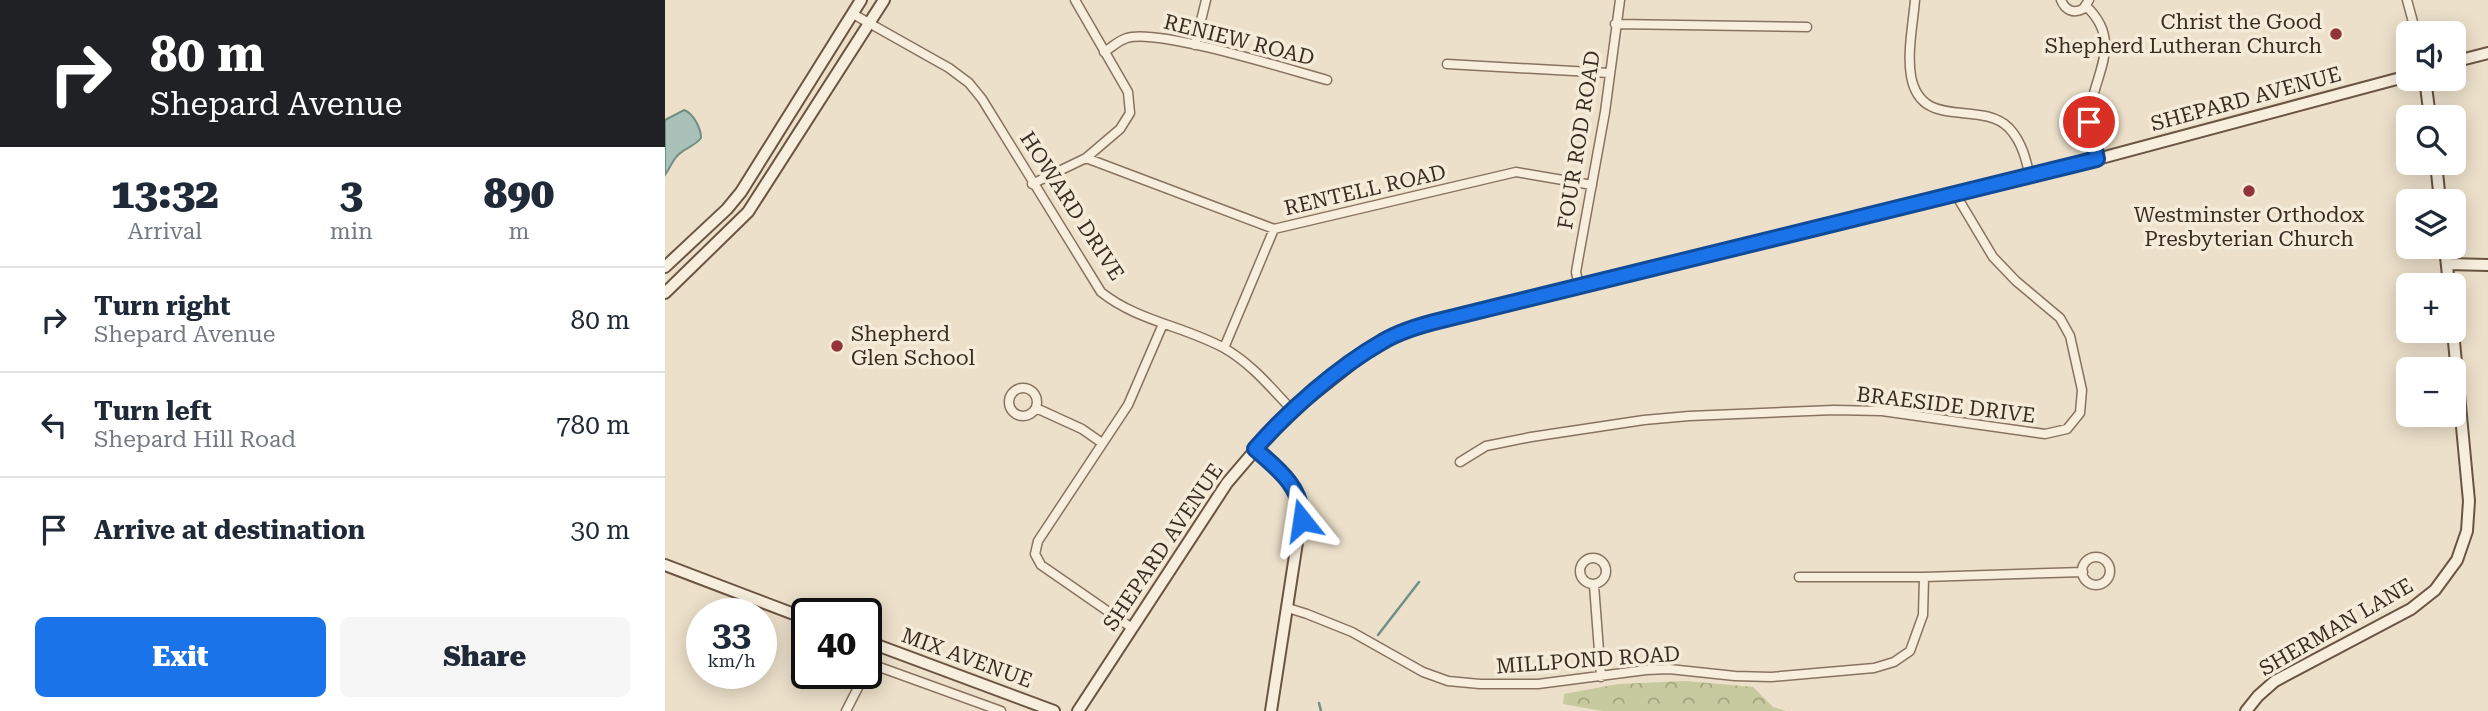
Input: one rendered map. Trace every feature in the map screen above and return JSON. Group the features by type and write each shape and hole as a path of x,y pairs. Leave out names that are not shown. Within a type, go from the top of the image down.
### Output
{"street":[{"path":"685,274 669,264 727,209 752,176 861,0"},
{"path":"665,293 739,222 764,189 884,0"},
{"path":"1032,184 1086,158 1120,129 1130,113 1128,92 1075,0"},
{"path":"1195,45 1206,0"},
{"name":"FOUR ROD ROAD","path":"1579,286 1577,264 1620,0"},
{"path":"1915,0 1910,65 1915,89 1933,108 1947,113 1979,114 2007,126 2024,152 2030,177"},
{"path":"2061,0 2069,10 2079,11 2088,3 2100,26 2106,52 2092,98 2089,122 2097,159"},
{"path":"2407,0 2413,21"},
{"name":"HOWARD DRIVE","path":"853,14 949,68 969,83 1101,292 1124,308 1224,348 1251,368 1293,411"},
{"path":"1615,24 1807,27"},
{"name":"RENIEW ROAD","path":"1104,52 1127,38 1150,36 1195,45 1327,80"},
{"path":"2466,59 2488,53"},
{"path":"1447,64 1609,73"},
{"name":"SHEPARD AVENUE","path":"1078,711 1227,483 1255,449 1293,411 1364,354 1399,333 1579,286 2030,177 2396,79"},
{"path":"1086,158 1274,229"},
{"name":"RENTELL ROAD","path":"1224,348 1274,229 1516,172 1591,185"},
{"name":"BRAESIDE DRIVE","path":"1460,461 1486,446 1531,437 1689,416 1834,410 1882,411 2045,435 2067,429 2080,413 2082,390 2070,336 2060,318 2016,281 1993,257 1956,195"},
{"path":"727,209 739,222"},
{"path":"2446,259 2448,273"},
{"path":"2447,264 2488,265"},
{"path":"1132,628 1041,565 1035,554 1038,541 1128,405 1163,324"},
{"name":"SHERMAN LANE","path":"2246,711 2257,695 2275,681 2423,601 2444,580 2457,560 2467,531 2469,501 2454,343"},
{"path":"1036,408 1082,429 1102,443"},
{"path":"1255,449 1289,481 1300,500 1302,520 1271,711"},
{"path":"665,565 791,613"},
{"path":"1799,577 1924,577 2083,572"},
{"name":"MILLPOND ROAD","path":"1288,608 1352,632 1423,672 1448,681 1538,684 1669,669 1771,677 1874,668 1894,662 1910,651 1917,634 1923,615 1924,577"},
{"path":"1594,585 1601,677"},
{"name":"MIX AVENUE","path":"882,647 1054,711"},
{"path":"882,675 1001,711"},
{"path":"846,711 857,689"},
{"path":"1013,695 1034,711"}],"green space":[{"path":"1686,681 1753,687 1773,707 1786,711 1602,711 1563,704 1564,694 1618,684"}],"water":[{"path":"684,110 696,121 701,138 678,155 665,175 665,120"}],"waterway":[{"path":"1378,635 1419,582"},
{"path":"1319,703 1321,711"}],"place":[{"name":"Christ the Good Shepherd Lutheran Church","path":"2336,34"},
{"name":"Westminster Orthodox Presbyterian Church","path":"2249,191"},
{"name":"Shepherd Glen School","path":"837,346"}],"route":[{"path":"1302,520 1300,500 1289,481 1255,449 1306,400 1383,341 1399,333 1442,320 2097,159 2089,122"}]}
